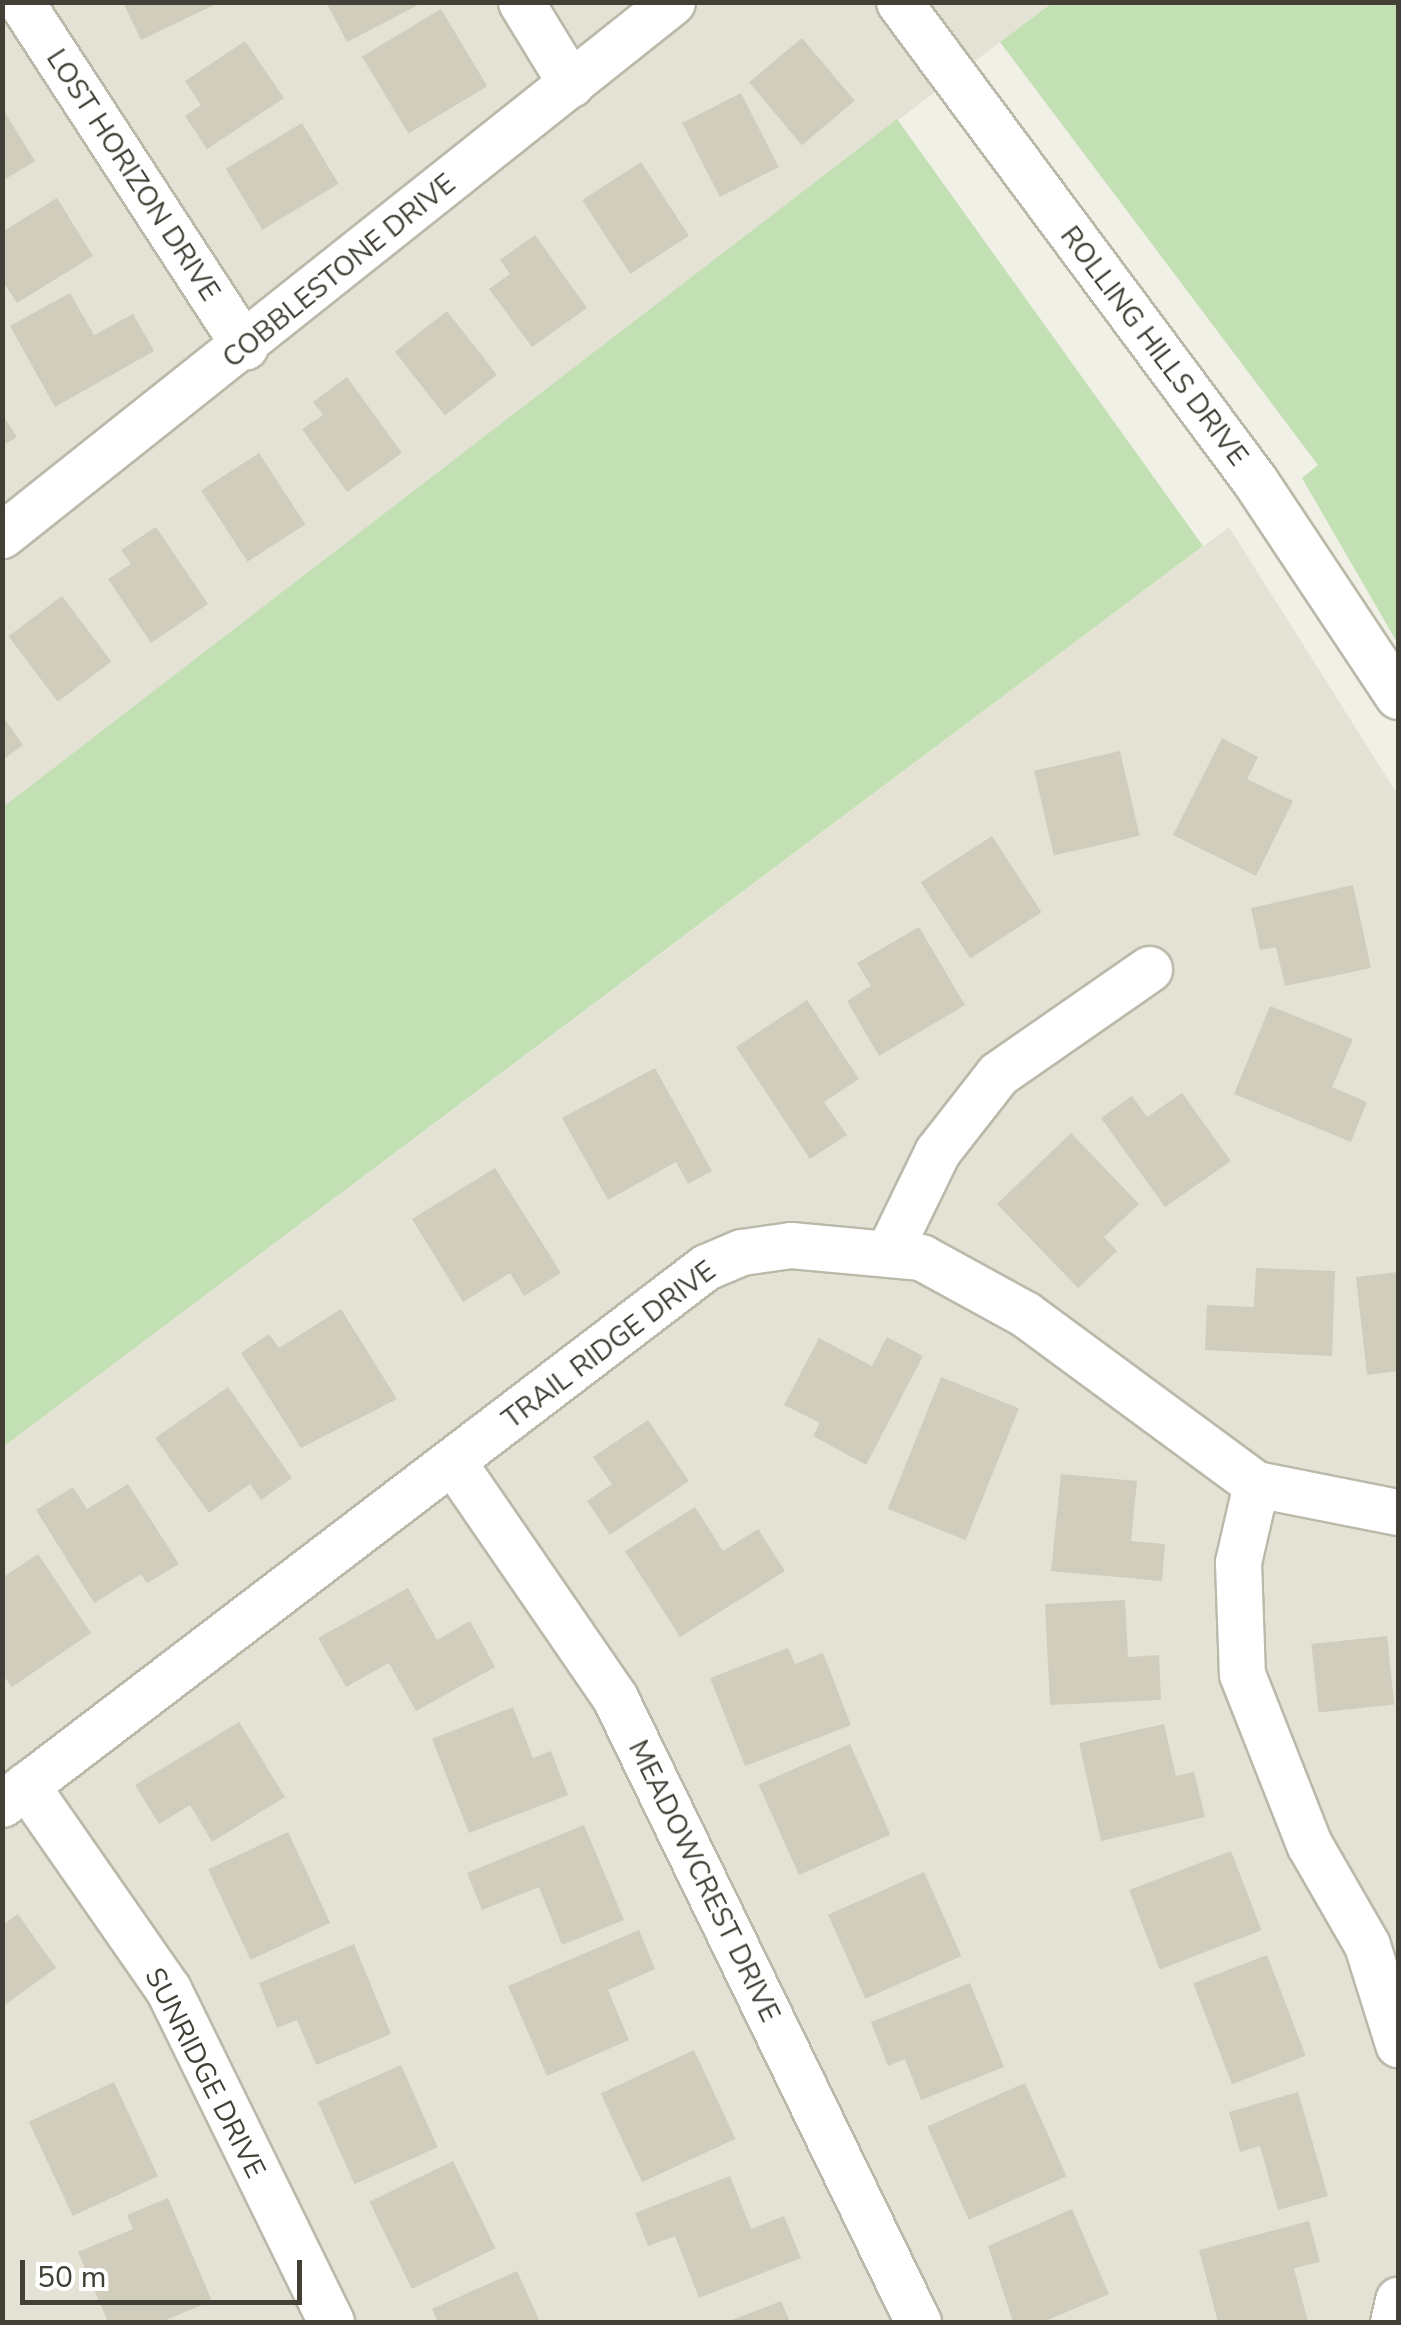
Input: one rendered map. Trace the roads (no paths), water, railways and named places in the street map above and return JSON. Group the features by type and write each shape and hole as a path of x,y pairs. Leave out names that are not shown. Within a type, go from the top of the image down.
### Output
{"street":[{"name":"LOST HORIZON DRIVE","path":"22,2 245,347"},
{"path":"521,2 571,84"},
{"name":"COBBLESTONE DRIVE","path":"2,535 245,347 672,2"},
{"name":"ROLLING HILLS DRIVE","path":"899,2 1275,510 1396,688"},
{"path":"890,1248 938,1152 998,1074 1149,968"},
{"name":"TRAIL RIDGE DRIVE","path":"14,1795 706,1267 791,1244 890,1248 973,1282 1024,1314 1256,1484 1395,1508"},
{"name":"MEADOWCREST DRIVE","path":"453,1462 615,1698 918,2322"},
{"path":"1256,1484 1238,1562 1242,1674 1310,1844 1367,1944 1398,2044"},
{"name":"SUNRIDGE DRIVE","path":"14,1795 168,1989 331,2322"},
{"path":"1393,2322 1398,2300"}]}
